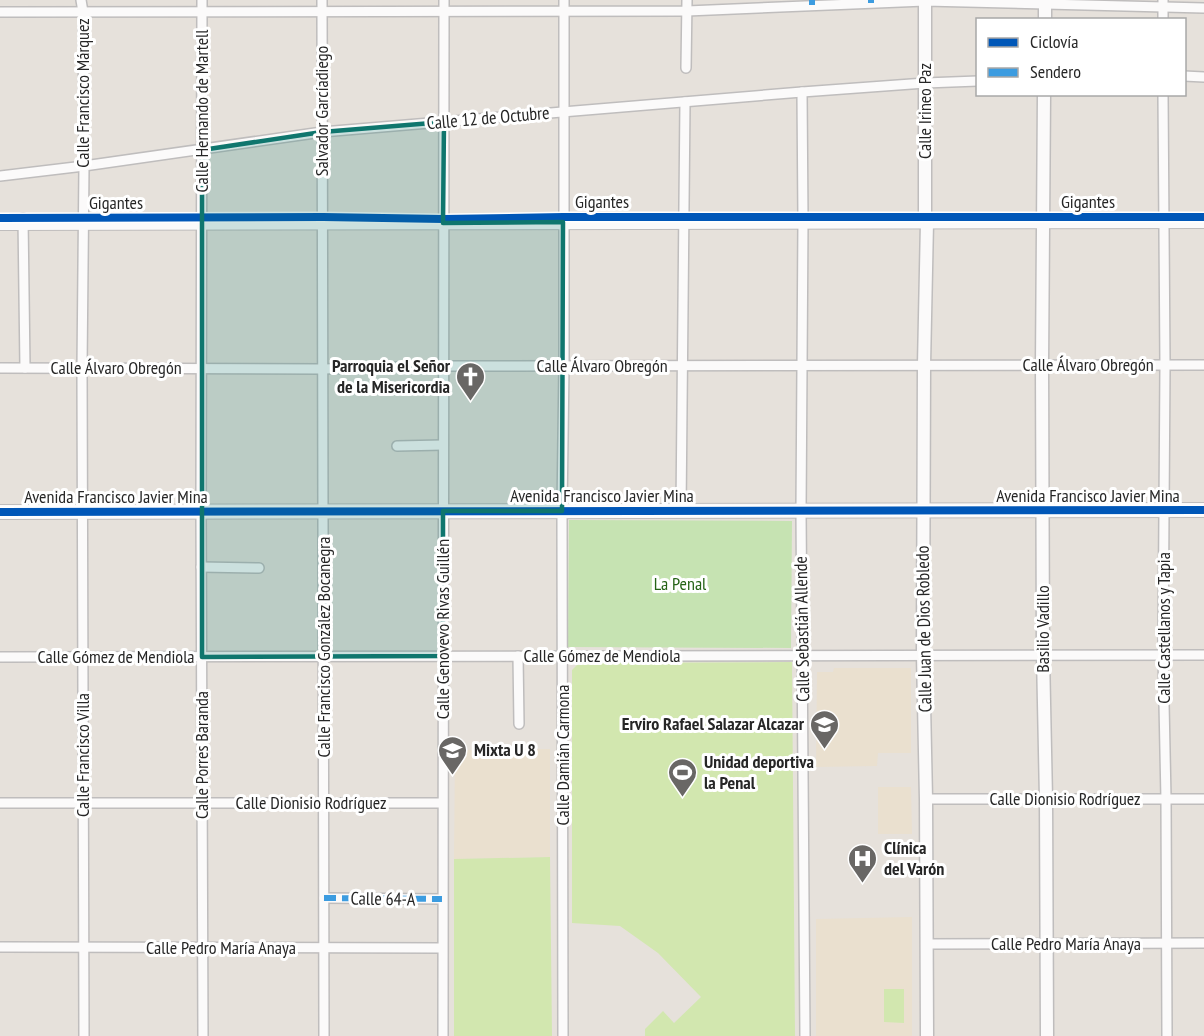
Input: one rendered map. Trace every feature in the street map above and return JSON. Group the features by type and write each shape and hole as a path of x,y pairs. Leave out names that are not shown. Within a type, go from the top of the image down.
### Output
{"main road":[{"path":"0,223 23,221 443,223 1204,221"},
{"name":"Avenida Francisco Javier Mina","path":"0,512 1204,510"}],"street":[{"name":"Calle Francisco Márquez","path":"81,0 83,12 84,223"},
{"name":"Calle Hernando de Martell","path":"202,0 202,222"},
{"name":"Salvador Garcíadiego","path":"322,0 323,222"},
{"path":"380,0 380,11"},
{"name":"Calle Genovevo Rivas Guillén","path":"443,1036 444,0"},
{"name":"Calle Damián Carmona","path":"563,1036 564,0"},
{"path":"686,68 687,0"},
{"path":"0,12 687,11 812,2 925,0 1163,3 1204,8"},
{"name":"Calle Irineo Paz","path":"925,0 925,217 927,222"},
{"path":"1044,18 1045,2"},
{"path":"1186,76 1204,77"},
{"name":"Calle 12 de Octubre","path":"0,176 322,132 802,92 976,81"},
{"name":"Calle Sebastián Allende","path":"802,92 801,511 805,1036"},
{"name":"Basilio Vadillo","path":"1044,96 1042,365 1047,1036"},
{"name":"Calle Castellanos y Tapia","path":"1163,96 1165,365 1163,655 1167,1036"},
{"path":"681,511 686,102"},
{"path":"23,221 25,368"},
{"name":"Calle Porres Baranda","path":"202,222 203,1036"},
{"name":"Calle Francisco González Bocanegra","path":"323,222 324,1036"},
{"name":"Calle Juan de Dios Robledo","path":"927,222 923,511 927,1036"},
{"name":"Calle Francisco Villa","path":"84,223 82,368 84,1036"},
{"name":"Calle Álvaro Obregón","path":"0,368 323,369 443,366 1204,365"},
{"path":"397,446 443,445"},
{"path":"201,567 259,568"},
{"name":"Calle Gómez de Mendiola","path":"0,657 1204,655"},
{"path":"518,656 519,724"},
{"name":"Calle Dionisio Rodríguez","path":"926,799 1204,799"},
{"name":"Calle Dionisio Rodríguez","path":"0,802 442,803"},
{"name":"Calle 64-A","path":"324,898 442,899"},
{"name":"Calle Pedro María Anaya","path":"927,945 1204,944"},
{"name":"Calle Pedro María Anaya","path":"0,947 442,948"}],"highlighted area":[{"path":"444,122 443,223 563,222 562,511 443,511 443,656 202,657 202,150 322,132"}],"shaded area":[{"path":"834,668 911,668 911,753 878,753 877,766 816,767 817,672 833,672"},
{"path":"550,749 550,857 454,859 455,750"},
{"path":"878,787 911,787 912,834 878,834"},
{"path":"912,917 912,1036 816,1036 816,919"}],"green space":[{"name":"La Penal","path":"569,520 792,521 791,648 568,647"},
{"name":"Unidad deportiva la Penal","path":"792,662 795,1036 645,1036 645,1029 663,1011 674,1023 701,997 658,953 620,926 572,923 572,670 579,663"},
{"path":"550,857 552,1036 454,1036 454,859"},
{"path":"884,989 904,989 904,1023 884,1022"}],"marked path":[{"path":"812,0 812,5"},
{"path":"324,898 442,899"}],"cycle path":[{"name":"Gigantes","path":"0,218 1204,217"},
{"path":"0,512 1204,510"}],"place":[{"name":"Parroquia el Señor de la Misericordia","path":"471,402"},
{"name":"Erviro Rafael Salazar Alcazar","path":"825,750"},
{"name":"Mixta U 8","path":"453,776"},
{"name":"Unidad deportiva la Penal","path":"683,798"},
{"name":"Clínica del Varón","path":"863,884"}]}
